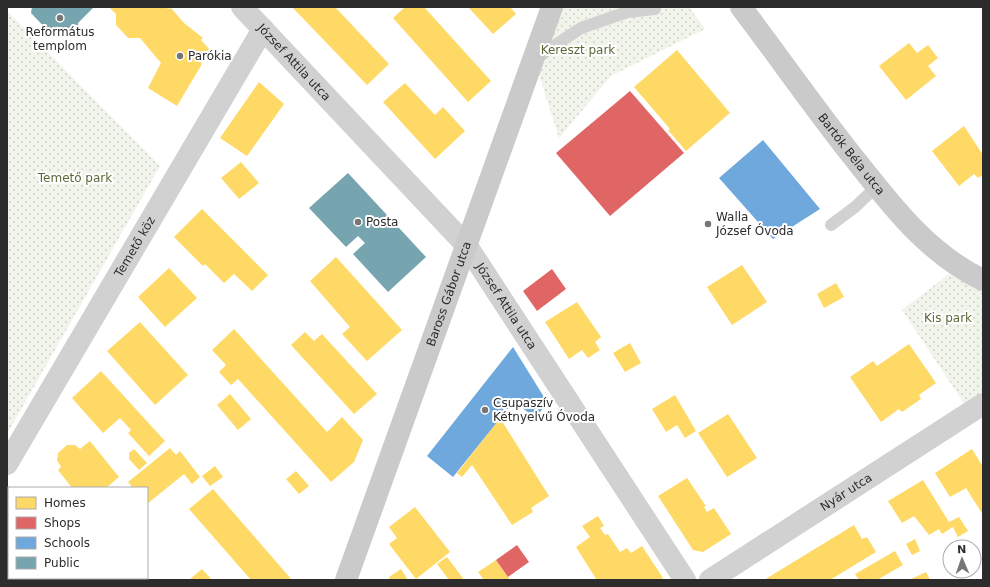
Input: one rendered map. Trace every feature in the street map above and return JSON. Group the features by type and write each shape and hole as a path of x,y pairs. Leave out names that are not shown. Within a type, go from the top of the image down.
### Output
{"main road":[{"name":"Baross Gábor utca","path":"346,580 552,7"},
{"name":"Bartók Béla utca","path":"741,7 816,110 896,212 937,251 983,280"}],"street":[{"name":"József Attila utca","path":"242,7 467,246 511,311 685,580"},
{"name":"Temető köz","path":"7,464 263,29"},
{"name":"Nyár utca","path":"710,580 983,404"}],"lane":[{"path":"534,59 581,28 627,12 655,9"},
{"path":"831,225 855,207 876,187"}],"green space":[{"name":"Kereszt park","path":"547,7 689,7 705,29 611,76 559,138 534,59"},
{"name":"Temető park","path":"7,11 160,166 7,434"},
{"name":"Kis park","path":"949,274 983,291 983,393 965,405 902,310"}],"building: Homes":[{"name":"Parókia","path":"109,7 171,8 184,23 203,38 201,40 209,49 201,63 202,64 177,106 148,88 161,63 140,38 128,38 116,25 116,14"},
{"path":"292,7 335,7 389,64 367,85"},
{"path":"405,7 424,7 491,81 468,102 393,18"},
{"path":"468,7 510,7 516,14 493,34"},
{"path":"909,43 917,53 928,45 938,58 928,66 936,76 906,100 879,66"},
{"path":"677,50 730,113 686,151 668,130 670,129 634,87"},
{"path":"259,82 284,104 247,156 220,138"},
{"path":"405,83 435,115 443,107 465,131 435,159 383,102"},
{"path":"964,126 983,155 983,175 978,178 974,174 959,186 932,151"},
{"path":"241,162 259,183 239,199 221,178"},
{"path":"202,209 268,275 252,291 234,274 224,283 205,264 203,266 174,237"},
{"path":"336,257 402,330 367,361 342,334 350,327 310,281"},
{"path":"742,265 767,302 732,325 707,287"},
{"path":"169,268 197,298 165,327 138,297"},
{"path":"836,283 844,297 824,308 817,294"},
{"path":"577,302 601,337 595,342 600,350 588,358 582,350 569,359 545,322"},
{"path":"140,322 188,375 155,405 107,351"},
{"path":"234,329 327,432 342,417 363,440 354,462 331,482 238,379 231,385 219,372 226,365 212,350"},
{"path":"305,332 314,341 322,334 377,394 354,414 291,345"},
{"path":"630,343 641,363 625,372 613,353"},
{"path":"909,344 936,383 919,395 921,399 902,412 899,409 881,422 850,377 873,361 877,366"},
{"path":"101,371 165,441 149,456 128,433 131,430 120,418 103,433 72,398"},
{"path":"230,394 251,419 238,430 217,405"},
{"path":"675,395 696,431 685,438 677,425 666,432 652,409"},
{"path":"728,414 757,458 727,477 698,433"},
{"path":"500,418 549,496 531,508 533,512 512,525 472,465 462,477 457,473"},
{"path":"90,441 119,477 107,487 71,487 58,470 61,467 57,460 58,453 67,445 75,445 80,449"},
{"path":"170,448 176,455 180,451 200,477 192,484 184,474 148,503 148,487 132,487 128,482"},
{"path":"134,449 147,463 139,470 129,459 129,453"},
{"path":"972,449 983,467 983,515 966,488 950,497 935,473"},
{"path":"215,466 223,477 210,486 202,476"},
{"path":"296,471 309,486 299,494 286,479"},
{"path":"687,478 706,506 704,507 707,512 714,508 731,534 703,552 693,550 658,496"},
{"path":"923,480 949,522 959,517 968,531 958,537 953,527 942,534 939,529 929,535 914,516 902,523 888,501"},
{"path":"213,489 292,580 251,580 189,509"},
{"path":"415,507 450,552 416,579 389,544 397,538 389,527"},
{"path":"598,516 604,526 600,528 605,535 608,534 620,552 627,548 631,553 642,546 663,578 660,580 594,580 596,579 576,547 590,537 582,526"},
{"path":"854,525 862,539 867,537 876,552 830,580 764,580"},
{"path":"915,539 920,551 912,555 906,544"},
{"path":"8,544 8,572 7,570"},
{"path":"895,551 903,565 877,580 859,580 855,574"},
{"path":"447,557 464,580 449,580 437,564"},
{"path":"496,560 510,580 484,580 478,572"},
{"path":"202,569 212,580 189,580"},
{"path":"401,569 408,580 390,580 389,577"},
{"path":"926,572 930,580 909,580"},
{"path":"14,579 48,579 46,580"},
{"path":"106,579 131,580 107,580"}],"building: Shops":[{"path":"630,91 684,153 610,216 556,153"},
{"path":"552,269 566,289 537,311 523,291"},
{"path":"517,545 529,562 508,577 496,560"}],"building: Schools":[{"path":"763,140 820,209 773,239 719,178"},
{"name":"Csupaszív Kétnyelvű Óvoda","path":"513,347 544,397 538,404 543,408 537,416 532,412 530,414 514,401 453,477 427,456"}],"building: Public":[{"name":"Református templom","path":"32,7 94,7 78,23 78,28 73,34 51,34 31,13"},
{"name":"Posta","path":"348,173 426,257 388,292 353,254 365,243 358,236 346,247 309,208"}],"place":[{"name":"Református templom","path":"60,18"},
{"name":"Parókia","path":"180,56"},
{"name":"Posta","path":"358,222"},
{"name":"Walla József Óvoda","path":"708,224"},
{"name":"Csupaszív Kétnyelvű Óvoda","path":"485,410"}]}
